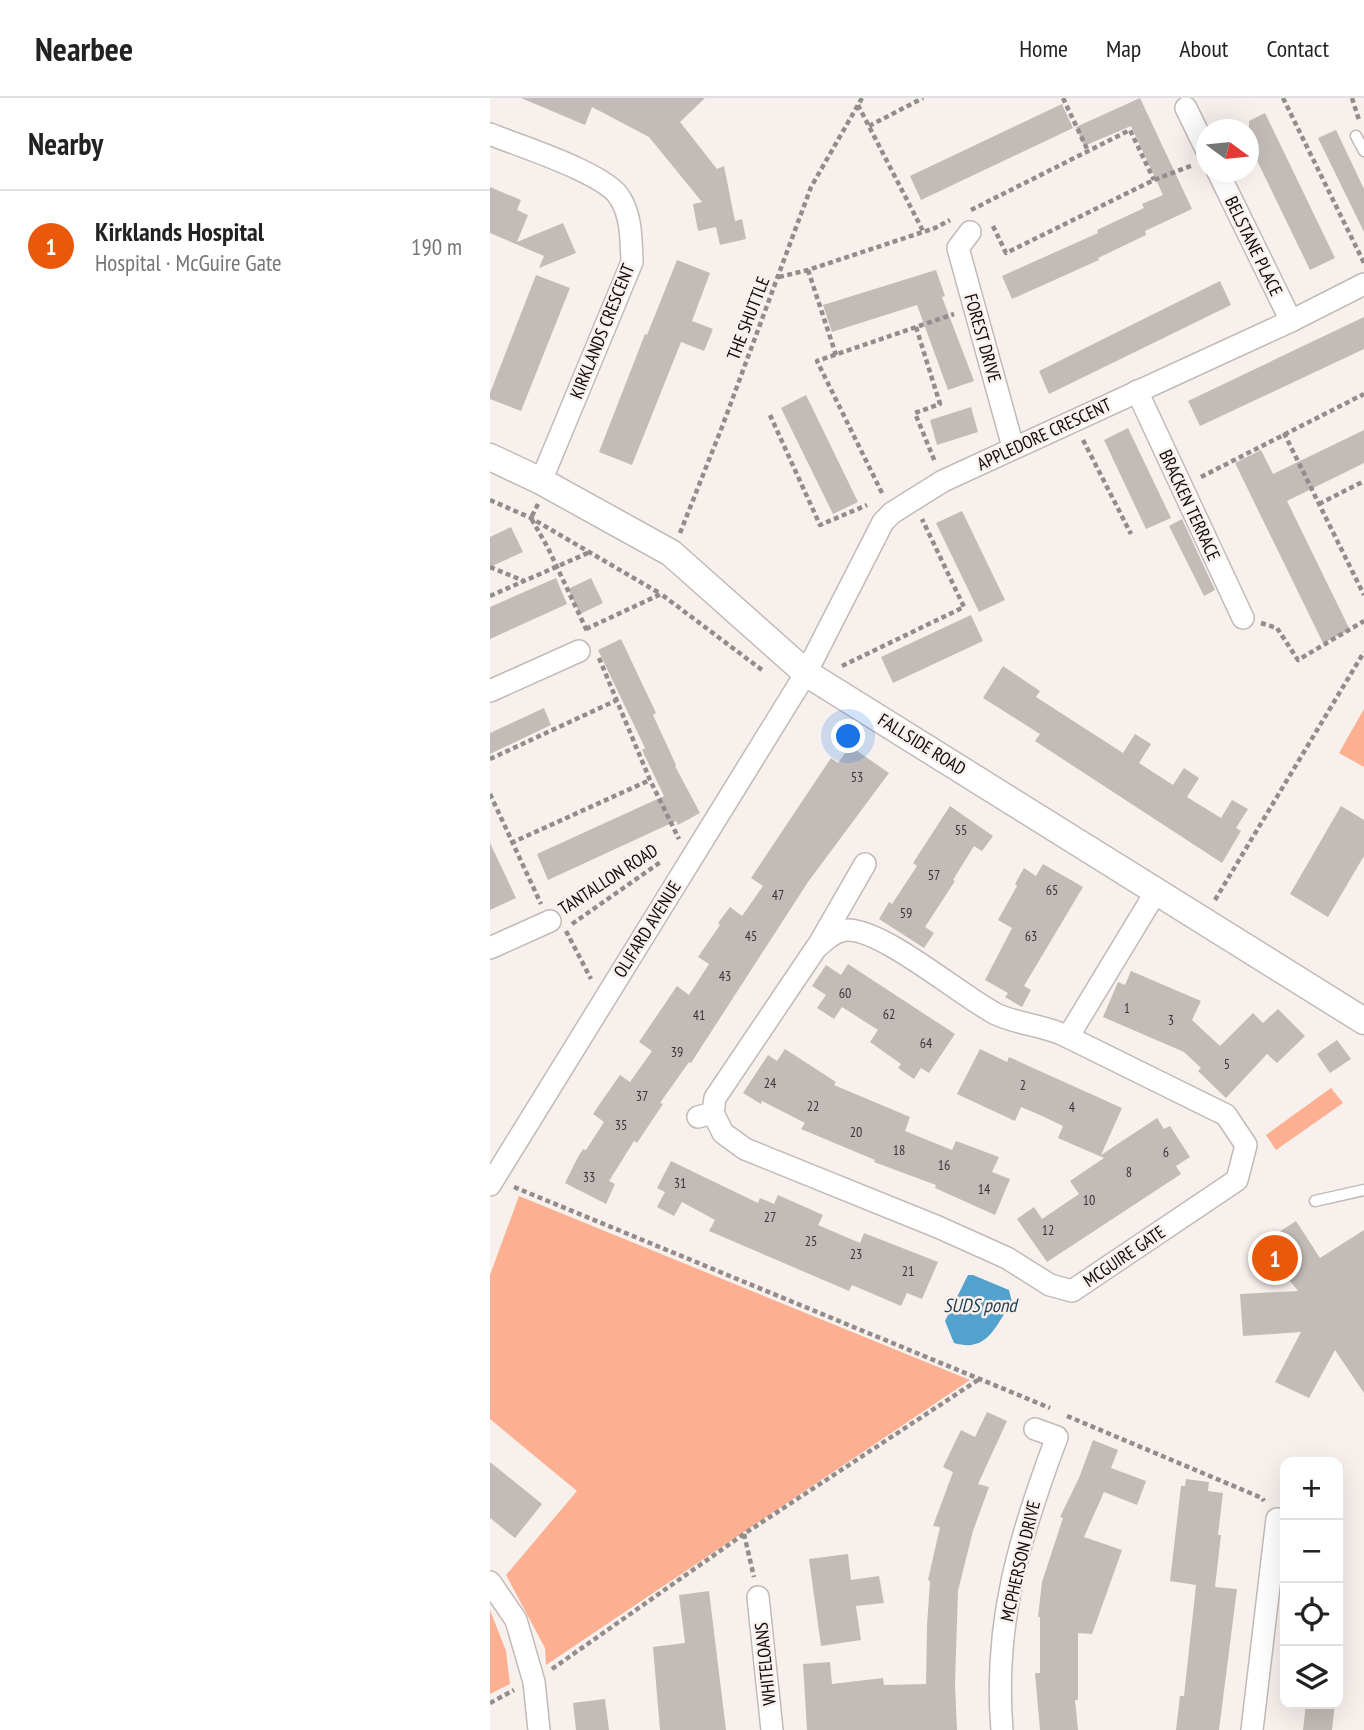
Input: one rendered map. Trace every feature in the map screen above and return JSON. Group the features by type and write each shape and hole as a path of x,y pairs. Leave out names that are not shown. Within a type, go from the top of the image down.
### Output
{"street":[{"path":"1186,108 1196,143"},
{"name":"KIRKLANDS CRESCENT","path":"490,134 598,178 620,197 630,225 632,262 541,481"},
{"name":"BELSTANE PLACE","path":"1222,182 1291,321"},
{"name":"FOREST DRIVE","path":"964,224 958,248 1013,447"},
{"name":"APPLEDORE CRESCENT","path":"806,673 883,522 888,505 912,500 943,481 1013,447 1291,321 1364,284"},
{"name":"BRACKEN TERRACE","path":"1138,391 1243,618"},
{"name":"FALLSIDE ROAD","path":"490,457 541,481 671,553 806,673 1364,1021"},
{"path":"490,691 588,647"},
{"name":"OLIFARD AVENUE","path":"491,1182 602,1002 688,851 806,673"},
{"path":"816,948 865,864"},
{"path":"1068,1037 1157,890"},
{"path":"490,948 558,925"},
{"name":"MCGUIRE GATE","path":"846,930 873,935 995,1013 1020,1024 1058,1031 1226,1115 1246,1145 1237,1180 1072,1291 1050,1285 1007,1258 947,1230 745,1149 723,1133 706,1115 816,948 831,935 846,930"},
{"name":"MCPHERSON DRIVE","path":"1002,1730 1001,1654 1008,1597 1029,1512 1057,1437 1035,1429"},
{"path":"1252,1730 1277,1519"},
{"path":"490,1582 516,1619 534,1682 539,1730"},
{"name":"WHITELOANS","path":"758,1597 772,1730"}],"lane":[{"path":"1356,136 1364,151"},
{"path":"1315,1201 1364,1190"}],"path":[{"name":"THE SHUTTLE","path":"671,553 779,277 811,187 862,98"},
{"path":"869,126 923,98"},
{"path":"1063,98 1088,151"},
{"path":"1283,98 1364,264"},
{"path":"1352,98 1360,123"},
{"path":"858,105 923,232"},
{"path":"970,210 1130,130 1154,180"},
{"path":"982,204 1006,253 1196,159"},
{"path":"779,277 923,232 964,224"},
{"path":"808,270 835,355"},
{"path":"770,415 820,525 888,505 817,361 974,307"},
{"path":"916,327 940,404 915,413 943,481"},
{"path":"1182,487 1364,394"},
{"path":"1073,420 1131,534"},
{"path":"1284,433 1364,595"},
{"path":"1319,504 1364,481"},
{"path":"490,500 531,518 661,594 778,682 789,701"},
{"path":"806,673 846,665 964,607 912,500"},
{"name":"TANTALLON ROAD","path":"490,795 511,843 558,925 688,851 650,780 617,700 588,647 586,629 531,518"},
{"path":"490,596 590,552"},
{"path":"490,567 524,582"},
{"path":"586,629 661,594"},
{"path":"1243,618 1278,628 1298,660 1364,621"},
{"path":"1203,919 1364,652"},
{"path":"490,759 617,700"},
{"path":"511,843 650,780"},
{"path":"558,925 602,1002"},
{"path":"491,1182 981,1378 1054,1410"},
{"path":"534,1682 744,1534 981,1378"},
{"path":"1066,1415 1262,1498 1277,1519"},
{"path":"744,1534 758,1597"}],"shaded area":[{"path":"1364,709 1364,767 1339,753"},
{"path":"1331,1088 1343,1103 1276,1150 1266,1135"},
{"path":"519,1196 970,1380 546,1665 545,1648 506,1575 577,1491 490,1419 490,1275"},
{"path":"490,1610 506,1651 510,1684 490,1694"}],"water":[{"name":"SUDS pond","path":"968,1275 1009,1290 1012,1302 983,1341 966,1345 954,1343 945,1321"}],"building":[{"path":"521,98 705,98 680,122 717,169 724,166 735,221 742,219 746,239 720,245 716,227 698,231 693,204 702,202 649,137 592,107 585,125"},
{"path":"1140,98 1192,209 1145,231 1146,235 1098,258 1099,260 1012,299 1002,276 1098,233 1097,230 1144,208 1142,204 1163,195 1131,126 1084,146 1076,127"},
{"path":"1062,104 1073,128 921,200 910,176"},
{"path":"1265,113 1335,258 1310,270 1259,165 1259,119 1253,119"},
{"path":"1336,130 1364,189 1364,232 1318,138"},
{"path":"490,187 521,200 517,210 528,215 517,242 563,223 576,253 539,268 544,256 490,233"},
{"path":"677,260 710,273 692,321 713,329 704,351 681,342 632,465 599,452"},
{"path":"936,270 945,296 942,297 974,381 948,390 917,305 832,332 823,305"},
{"path":"536,275 570,288 521,411 490,399 490,393"},
{"path":"1220,281 1231,305 1049,394 1039,371"},
{"path":"1364,317 1364,349 1200,426 1188,401"},
{"path":"806,395 858,502 833,514 781,408"},
{"path":"971,407 978,432 937,445 930,420"},
{"path":"1128,428 1171,518 1146,529 1104,440"},
{"path":"1364,430 1364,463 1287,501 1350,630 1323,643 1235,463 1261,450 1273,474"},
{"path":"962,511 1005,600 979,612 936,523"},
{"path":"1182,519 1215,590 1204,596 1169,526"},
{"path":"511,527 523,552 490,567 490,537"},
{"path":"556,578 567,604 490,639 490,607"},
{"path":"591,578 603,603 580,614 568,589"},
{"path":"971,615 983,641 893,683 881,657"},
{"path":"621,639 656,713 653,715 675,766 700,813 678,825 676,821 548,880 537,854 664,796 642,750 645,748 598,650"},
{"path":"1003,666 1040,691 1036,697 1123,753 1135,734 1151,744 1139,763 1173,785 1184,768 1199,778 1187,797 1221,818 1232,800 1248,809 1236,828 1241,831 1222,863 1035,741 1040,734 983,698"},
{"path":"544,708 551,725 490,754 490,733"},
{"path":"850,746 889,773 808,882 691,1063 689,1062 660,1103 663,1104 637,1143 634,1141 609,1181 615,1184 606,1204 565,1183 583,1149 586,1150 604,1122 593,1114 620,1075 630,1082 652,1051 639,1042 677,986 689,995 709,964 698,957 720,925 718,923 730,907 742,916 763,886 751,878 831,758 838,763"},
{"path":"950,806 993,836 982,851 974,846 953,880 955,881 925,927 934,933 924,948 879,919 917,866 913,863"},
{"path":"1341,806 1364,820 1364,856 1328,917 1290,894"},
{"path":"490,843 516,898 490,910"},
{"path":"1043,864 1083,887 1024,986 1031,990 1022,1007 1005,997 1008,993 985,980 1012,928 998,920 1017,886 1015,884 1024,868 1036,876"},
{"path":"848,964 955,1034 929,1073 921,1068 914,1079 898,1068 901,1064 870,1042 878,1030 842,1007 834,1019 817,1008 826,995 812,986 826,965 841,975"},
{"path":"1131,971 1201,1001 1192,1020 1220,1046 1253,1013 1263,1023 1278,1009 1305,1036 1277,1063 1267,1054 1226,1098 1198,1071 1201,1068 1184,1052 1103,1017 1118,982 1125,985"},
{"path":"1337,1040 1351,1059 1330,1073 1317,1054"},
{"path":"785,1049 836,1082 834,1085 910,1117 905,1131 952,1150 956,1141 999,1157 992,1172 1010,1179 995,1215 935,1188 936,1185 874,1162 875,1160 801,1129 805,1123 743,1093 768,1055 777,1061"},
{"path":"980,1049 1007,1062 1009,1057 1122,1108 1101,1155 1157,1118 1164,1129 1170,1126 1190,1157 1176,1166 1181,1174 1047,1262 1017,1219 1034,1207 1042,1219 1079,1194 1070,1181 1104,1158 1058,1138 1063,1126 1040,1115 1021,1107 1015,1121 957,1094"},
{"path":"671,1161 758,1203 760,1198 774,1204 778,1195 823,1215 818,1225 860,1243 864,1233 938,1262 922,1299 907,1293 901,1306 852,1285 849,1291 709,1231 715,1220 682,1202 674,1216 657,1207 665,1192 657,1188"},
{"path":"1296,1221 1320,1258 1364,1230 1364,1393 1335,1350 1309,1398 1275,1382 1301,1332 1243,1336 1240,1294 1298,1291 1261,1244"},
{"path":"987,1412 1007,1421 978,1484 989,1487 973,1531 958,1591 955,1684 957,1730 807,1730 803,1664 830,1662 832,1684 883,1678 884,1685 926,1684 928,1580 940,1527 933,1526 953,1472 943,1467 961,1430 975,1437"},
{"path":"1093,1440 1118,1450 1111,1468 1146,1481 1137,1505 1104,1492 1084,1537 1122,1550 1092,1634 1078,1633 1078,1700 1075,1700 1078,1730 1040,1730 1035,1673 1040,1673 1038,1617 1042,1582 1063,1518 1060,1517 1079,1478"},
{"path":"490,1462 542,1504 515,1538 490,1518"},
{"path":"1186,1479 1209,1482 1208,1491 1223,1493 1215,1587 1237,1589 1219,1730 1176,1730 1180,1696 1184,1696 1196,1585 1170,1581 1181,1486 1185,1486"},
{"path":"848,1554 851,1580 879,1576 884,1603 856,1606 861,1640 821,1646 809,1559"},
{"path":"709,1591 726,1730 660,1730 653,1647 685,1643 679,1595"},
{"path":"605,1699 609,1730 576,1730 573,1703"},
{"path":"1305,1709 1334,1709 1332,1730 1303,1730"}],"place":[{"name":"Kirklands Hospital","path":"1275,1258"}]}
